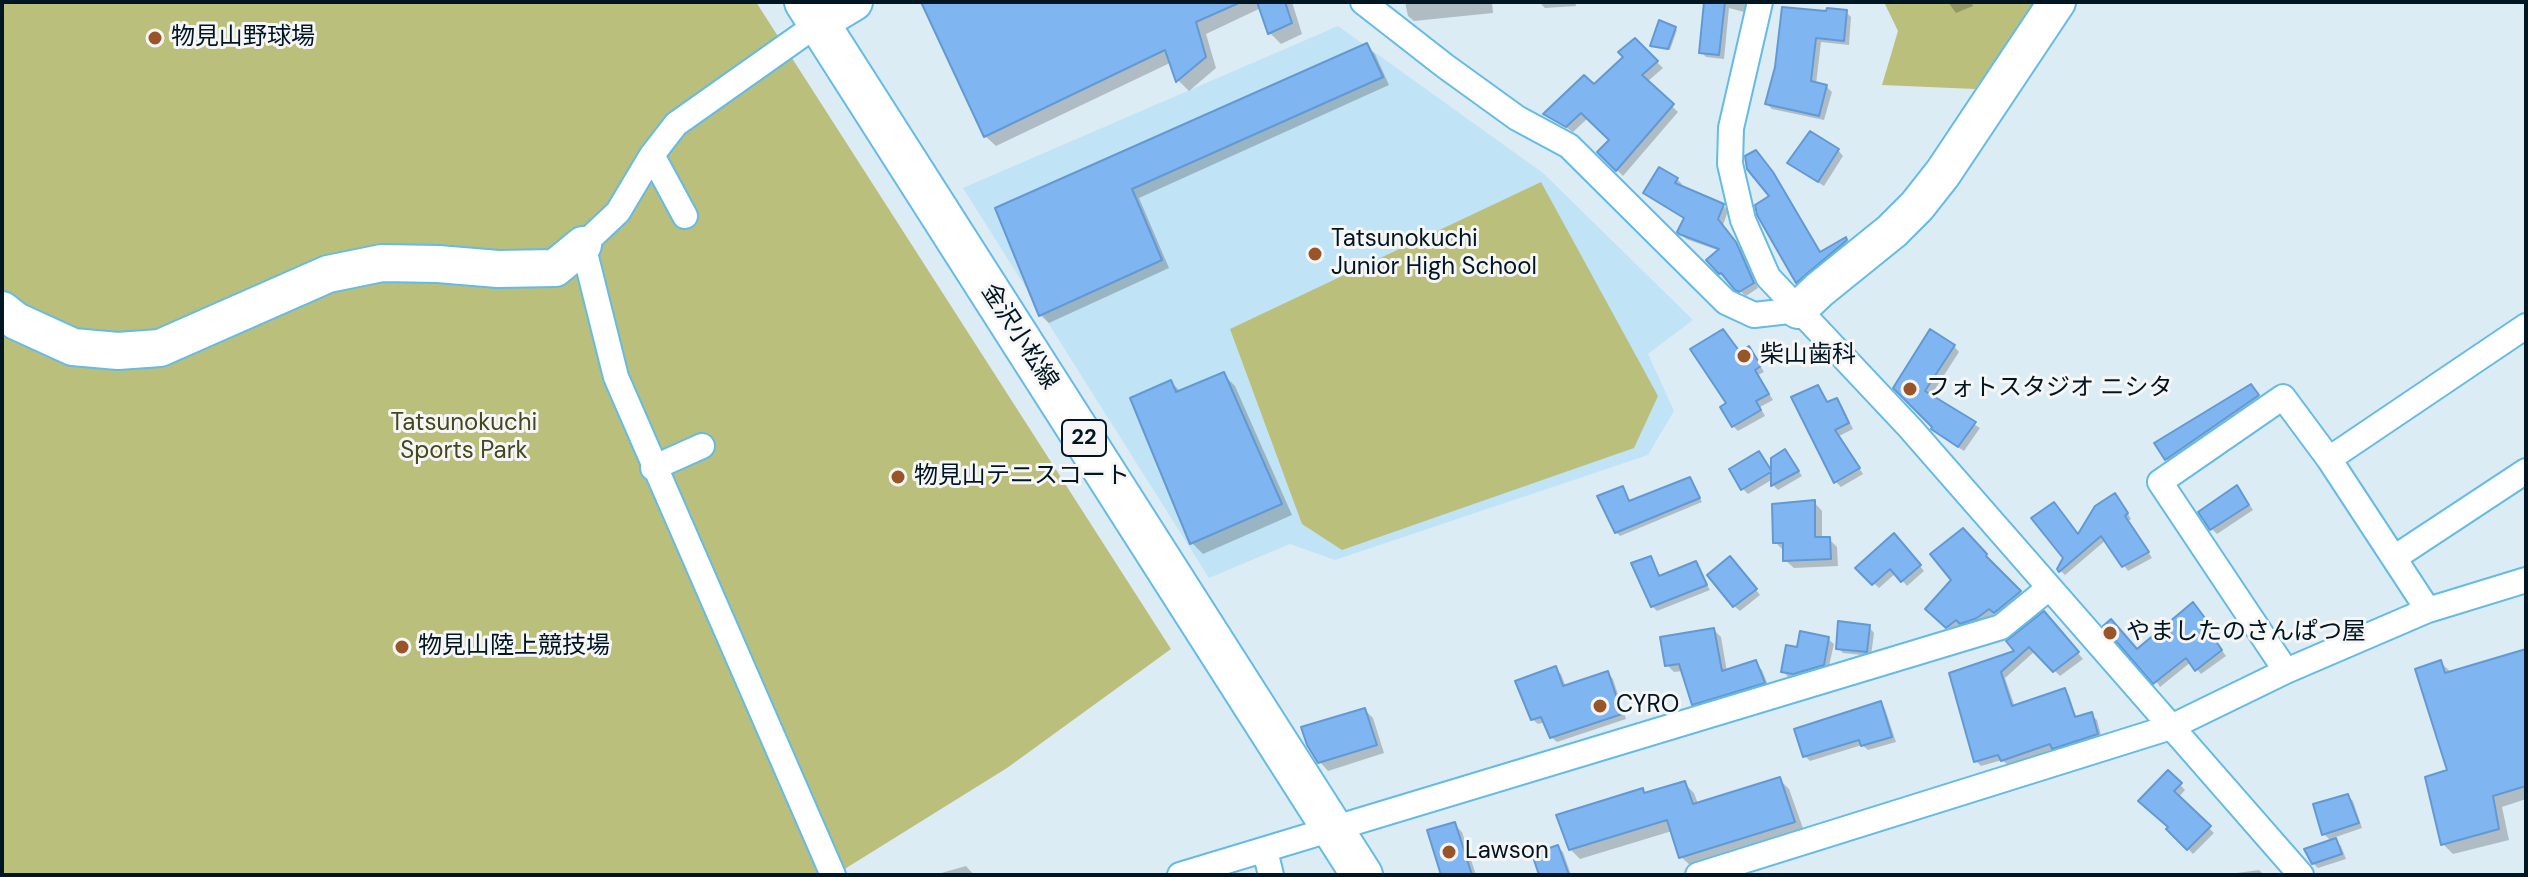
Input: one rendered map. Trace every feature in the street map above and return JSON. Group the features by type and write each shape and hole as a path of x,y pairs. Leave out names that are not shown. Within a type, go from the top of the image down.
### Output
{"main road":[{"name":"金沢小松線","path":"812,13 1362,875"}],"street":[{"path":"2,310 16,321 73,347 118,351 160,348 328,274 382,263 498,269 555,268 618,212 652,155 676,124 812,13 854,2"},
{"path":"1363,2 1517,118 1569,146 1726,302 1754,315 1798,310 1917,206 1943,173 2057,2"},
{"path":"1760,2 1731,128 1730,164 1743,220 1768,277 1910,428 2301,875"},
{"path":"652,155 685,216"},
{"path":"583,245 616,377 653,468 833,875"},
{"path":"2329,459 2526,326"},
{"path":"2286,671 2160,482 2283,397 2329,459 2428,610"},
{"path":"653,468 702,446"},
{"path":"2394,558 2526,471"},
{"path":"1698,875 2171,727 2286,671 2428,610 2526,580"},
{"path":"1180,875 1268,863 1333,830 2001,627 2049,588"}],"shaded area":[{"name":"Tatsunokuchi Junior High School","path":"1338,26 1543,173 1693,320 1648,354 1674,411 1648,455 1335,560 1290,544 1209,578 963,188"}],"green space":[{"name":"Tatsunokuchi Sports Park","path":"2,2 756,2 1171,649 1007,768 835,875 2,875"},
{"path":"1884,2 2036,2 1975,89 1882,85 1898,31"},
{"path":"1541,182 1658,396 1634,448 1342,550 1302,524 1230,329"}],"building":[{"path":"921,2 1241,2 1196,22 1206,57 1176,82 1165,50 984,137"},
{"path":"1257,2 1285,2 1292,23 1268,34"},
{"path":"1704,2 1725,2 1719,55 1699,53"},
{"path":"1782,7 1847,10 1844,41 1816,38 1811,81 1827,85 1819,116 1765,104 1775,67"},
{"path":"1659,20 1676,27 1668,49 1650,46"},
{"path":"1635,38 1658,61 1642,75 1674,104 1616,171 1597,152 1609,140 1581,113 1566,127 1543,114 1584,75 1594,84 1623,57 1618,52"},
{"path":"1367,43 1383,77 1132,189 1162,260 1039,316 995,208"},
{"path":"1810,131 1839,149 1818,182 1787,163"},
{"path":"1756,150 1773,172 1820,252 1846,237 1847,240 1796,283 1757,215 1755,205 1769,196 1747,169 1745,156"},
{"path":"1659,167 1678,178 1675,183 1724,204 1718,219 1736,242 1754,283 1739,292 1735,290 1706,260 1719,249 1679,234 1677,232 1684,218 1643,193"},
{"path":"1723,329 1740,352 1749,346 1761,366 1755,370 1769,394 1756,401 1761,410 1732,427 1720,407 1726,403 1690,349"},
{"path":"1930,329 1955,345 1925,391 1976,422 1958,447 1931,429 1893,388"},
{"path":"1224,372 1282,504 1190,544 1130,398 1171,380 1176,392"},
{"path":"2251,384 2259,395 2165,460 2154,443"},
{"path":"1818,385 1827,402 1837,398 1849,423 1835,430 1860,468 1834,483 1791,397"},
{"path":"1785,449 1799,471 1771,486 1771,472 1741,490 1729,469 1759,451 1771,470 1771,458"},
{"path":"1690,477 1700,498 1615,533 1597,496 1623,486 1629,501"},
{"path":"2237,485 2249,505 2210,530 2198,512"},
{"path":"2115,493 2128,513 2125,516 2149,552 2122,567 2101,536 2059,572 2057,569 2063,558 2031,518 2054,502 2078,534 2095,506"},
{"path":"1815,500 1815,537 1830,537 1831,559 1783,561 1783,543 1773,543 1772,504"},
{"path":"1963,528 2021,591 1994,613 1989,609 1977,618 1960,624 1956,620 1946,628 1925,609 1951,580 1930,554"},
{"path":"1894,533 1921,565 1901,582 1890,569 1872,585 1855,568"},
{"path":"1651,556 1659,576 1696,561 1707,585 1651,607 1631,563"},
{"path":"1730,556 1757,589 1733,607 1707,575"},
{"path":"2193,602 2208,622 2204,624 2222,650 2195,671 2186,658 2153,684 2103,626 2111,619 2137,649"},
{"path":"2044,611 2079,652 2053,672 2029,647 2001,672 2012,706 2065,688 2075,717 2092,712 2098,734 2052,749 2050,744 2001,761 1998,755 1974,762 1949,673 2014,651 2006,641"},
{"path":"1838,621 1870,625 1867,652 1836,649"},
{"path":"1714,628 1722,671 1756,660 1765,683 1692,705 1679,664 1665,666 1660,637"},
{"path":"1800,631 1829,637 1824,665 1793,674 1781,672 1786,645 1797,647"},
{"path":"2526,649 2526,786 2493,796 2499,829 2441,845 2425,777 2447,770 2415,669 2441,660 2445,673"},
{"path":"1556,666 1563,686 1608,671 1622,714 1550,738 1541,717 1531,720 1515,681"},
{"path":"1881,701 1892,737 1861,746 1859,740 1803,757 1794,729"},
{"path":"1365,708 1377,745 1318,763 1301,727"},
{"path":"2168,770 2182,783 2174,791 2211,826 2187,850 2166,829 2168,827 2138,801"},
{"path":"1780,777 1795,822 1679,858 1667,820 1569,850 1556,815 1643,788 1644,793 1685,781 1693,804"},
{"path":"2348,794 2359,823 2322,835 2313,804"},
{"name":"Lawson","path":"1455,822 1472,875 1441,875 1427,830"},
{"path":"2336,838 2342,854 2312,864 2304,849"},
{"path":"1558,845 1569,875 1539,875 1532,854"}],"place":[{"name":"物見山野球場","path":"155,38"},
{"name":"Tatsunokuchi Junior High School","path":"1315,254"},
{"name":"柴山歯科","path":"1744,356"},
{"name":"フォトスタジオ ニシタ","path":"1910,389"},
{"name":"物見山テニスコート","path":"898,477"},
{"name":"やましたのさんぱつ屋","path":"2110,633"},
{"name":"物見山陸上競技場","path":"402,647"},
{"name":"CYRO","path":"1600,706"},
{"name":"Lawson","path":"1449,852"}]}
